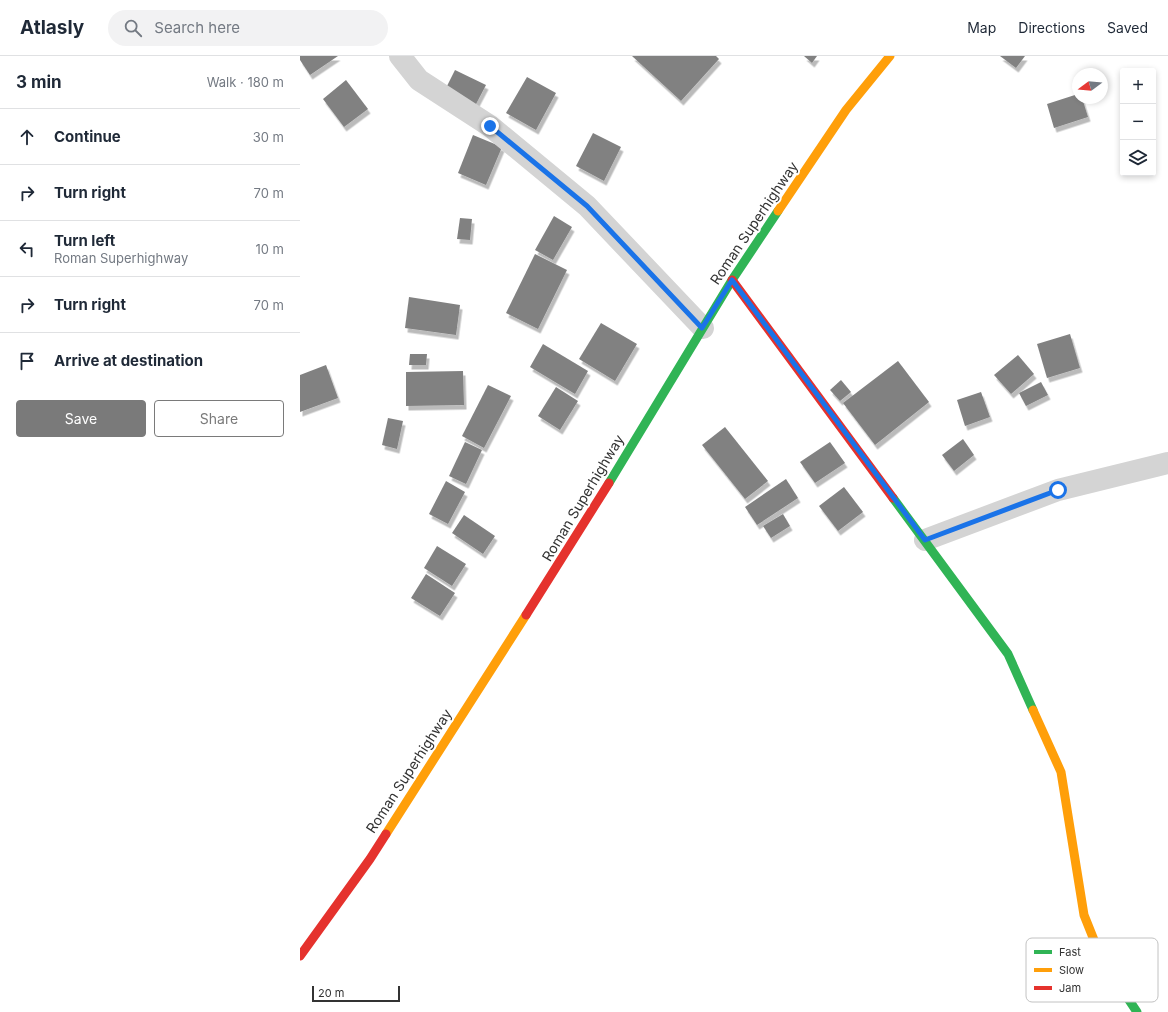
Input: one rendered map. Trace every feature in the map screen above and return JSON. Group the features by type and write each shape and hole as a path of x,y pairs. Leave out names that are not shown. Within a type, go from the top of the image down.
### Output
{"main road":[{"name":"Roman Superhighway","path":"300,956 370,859 543,590 732,280 846,110 890,56"},
{"path":"732,280 1008,654 1061,772 1084,915 1094,938"},
{"path":"1130,1002 1137,1012"}],"street":[{"path":"400,56 419,80 490,126 587,206 702,328"},
{"path":"925,540 1058,490 1168,463"}],"building":[{"path":"300,56 338,56 310,75 300,60"},
{"path":"632,56 716,56 719,59 681,101"},
{"path":"804,56 817,56 812,63"},
{"path":"1000,56 1025,56 1016,68"},
{"path":"455,70 486,85 475,106 445,90"},
{"path":"527,77 556,93 536,130 506,113"},
{"path":"346,80 368,109 344,127 323,99"},
{"path":"1072,96 1072,104 1084,104 1088,117 1054,128 1047,104"},
{"path":"593,133 621,147 604,181 576,166"},
{"path":"473,135 502,147 486,185 458,173"},
{"path":"554,216 572,227 553,260 535,250"},
{"path":"460,218 472,219 470,240 457,239"},
{"path":"535,254 567,270 538,329 506,313"},
{"path":"409,297 460,305 456,335 405,328"},
{"path":"601,323 637,344 615,381 579,359"},
{"path":"1070,334 1080,368 1047,378 1037,344"},
{"path":"543,344 588,371 575,394 530,367"},
{"path":"410,354 427,354 426,365 409,365"},
{"path":"1018,355 1034,374 1011,394 994,375"},
{"path":"898,361 929,402 875,445 843,403"},
{"path":"326,365 338,398 300,412 300,375"},
{"path":"463,371 464,405 406,406 406,372"},
{"path":"841,380 851,392 840,401 830,390"},
{"path":"1041,382 1048,395 1026,406 1019,393"},
{"path":"488,385 511,396 484,448 462,436"},
{"path":"556,387 578,401 560,430 538,416"},
{"path":"981,392 990,417 965,426 957,400"},
{"path":"388,418 403,421 397,449 382,445"},
{"path":"725,427 768,481 745,499 702,445"},
{"path":"963,439 974,455 954,471 942,455"},
{"path":"465,442 482,450 466,484 449,476"},
{"path":"830,442 845,463 815,483 800,462"},
{"path":"786,479 798,498 757,525 745,507"},
{"path":"446,481 465,492 448,524 429,514"},
{"path":"844,487 863,512 838,531 819,506"},
{"path":"783,514 790,526 771,538 763,526"},
{"path":"464,515 495,536 483,554 452,533"},
{"path":"437,546 466,564 452,586 424,568"},
{"path":"426,574 455,593 440,616 411,598"}],"traffic: fast":[{"path":"609,483 732,280 778,211"},
{"path":"893,498 1008,654 1033,710"},
{"path":"1130,1002 1137,1012"}],"traffic: slow":[{"path":"778,211 846,110 890,56"},
{"path":"386,834 526,615"},
{"path":"1033,710 1061,772 1084,915 1093,938"}],"traffic: jam":[{"path":"732,280 893,498"},
{"path":"526,615 609,483"},
{"path":"300,956 370,859 386,834"}],"route":[{"path":"490,126 587,206 702,328 732,280 925,540 1058,490"}]}
